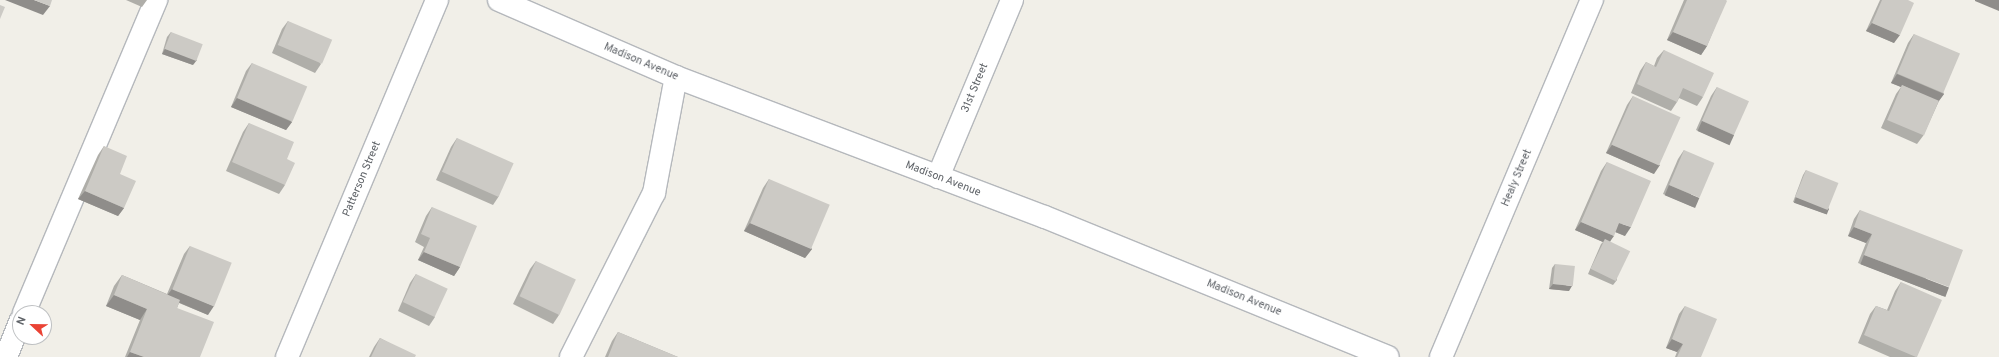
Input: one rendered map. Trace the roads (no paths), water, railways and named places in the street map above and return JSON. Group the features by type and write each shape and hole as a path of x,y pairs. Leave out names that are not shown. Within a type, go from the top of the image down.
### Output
{"street":[{"path":"27,305 156,0"},
{"name":"Patterson Street","path":"287,357 437,0"},
{"name":"Madison Avenue","path":"499,0 676,77 938,177 1388,357"},
{"name":"31st Street","path":"938,177 1012,0"},
{"name":"Healy Street","path":"1441,357 1592,0"},
{"path":"571,357 654,192 676,77"},
{"path":"6,357 12,342"}]}
